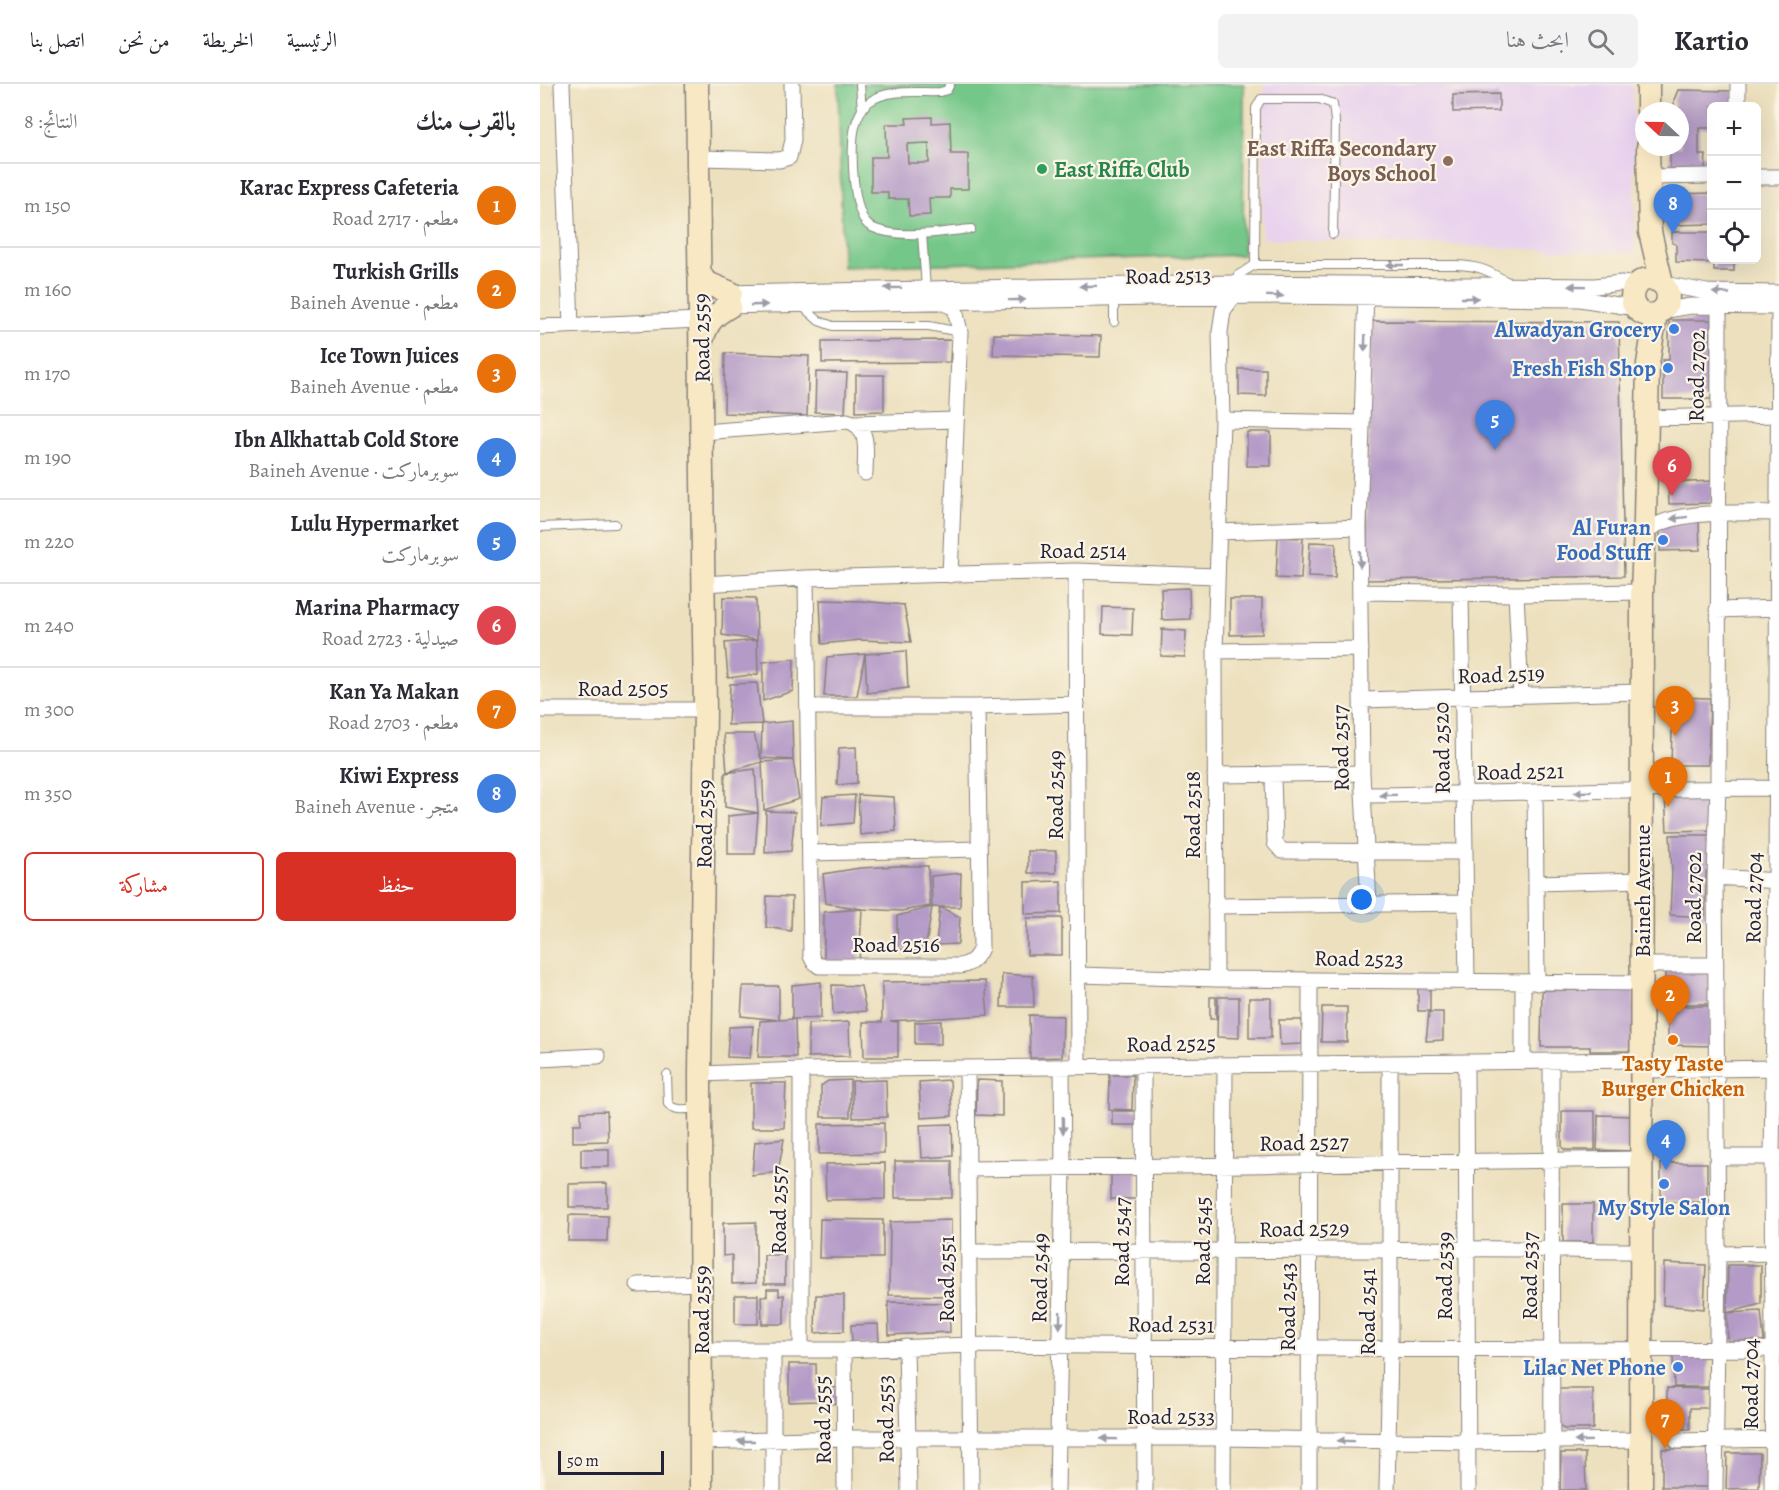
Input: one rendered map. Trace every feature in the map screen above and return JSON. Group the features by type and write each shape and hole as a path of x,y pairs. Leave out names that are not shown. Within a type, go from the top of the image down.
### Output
{"street":[{"path":"562,84 571,326"},
{"name":"Road 2559","path":"697,84 705,710 700,1074 701,1490"},
{"path":"699,158 779,160 789,157 793,140 792,84"},
{"path":"1648,84 1648,102"},
{"path":"1738,84 1738,102"},
{"path":"1648,156 1650,283"},
{"path":"1648,177 1707,176"},
{"path":"1761,177 1779,177"},
{"path":"700,298 705,282 730,300 707,324 700,344"},
{"path":"1650,283 1666,288 1668,298 1667,303 1647,311 1632,297 1650,283"},
{"name":"Road 2513","path":"1366,291 1511,285 1595,286 1650,283 1707,292 1779,293"},
{"name":"Road 2513","path":"730,300 926,288 983,301 1114,298 1233,290"},
{"name":"Road 2513","path":"540,327 571,326 700,298 799,303 940,302 963,295 1233,290 1366,291 1580,298 1647,311 1691,306 1779,307"},
{"name":"Road 2518","path":"1216,979 1215,651 1222,420 1221,325 1223,311 1233,290"},
{"name":"Road 2517","path":"1366,291 1359,527 1362,773 1369,904"},
{"path":"960,332 969,313 983,301"},
{"path":"940,302 953,307 960,332 950,574"},
{"name":"Road 2702","path":"1715,1490 1718,1254 1715,877 1718,787 1719,306"},
{"name":"Road 2704","path":"1772,1490 1776,1439 1779,307"},
{"name":"Baineh Avenue","path":"1641,1490 1641,692 1648,364 1645,355 1647,311"},
{"path":"1647,418 1778,415"},
{"path":"703,432 847,421 855,423 956,420"},
{"path":"1222,420 1362,423"},
{"path":"855,423 865,437 865,473"},
{"path":"1644,534 1664,520 1718,513 1778,513"},
{"path":"1219,532 1359,527"},
{"name":"Road 2514","path":"703,584 806,578 1076,571 1216,576"},
{"name":"Road 2549","path":"1057,1490 1063,1168 1078,975 1076,571"},
{"name":"Road 2516","path":"806,578 811,956 819,966 960,966 969,964 976,958 981,948 977,707"},
{"path":"1360,592 1516,594 1642,592"},
{"name":"Road 2520","path":"1461,593 1467,982"},
{"path":"1516,594 1521,696"},
{"path":"1717,610 1779,608"},
{"path":"1215,651 1361,649"},
{"name":"Road 2519","path":"1362,700 1641,692"},
{"path":"808,707 977,707 1077,704"},
{"name":"Road 2505","path":"540,710 705,710"},
{"path":"1215,776 1362,773"},
{"path":"1273,776 1275,843 1282,851 1465,852"},
{"name":"Road 2521","path":"1363,795 1535,793 1718,787 1777,788"},
{"path":"1523,1062 1536,883 1535,793"},
{"path":"810,854 979,849"},
{"path":"1715,877 1778,880"},
{"path":"1536,883 1642,880"},
{"path":"1215,906 1466,903"},
{"name":"Road 2523","path":"1078,975 1530,983 1716,966"},
{"name":"Road 2543","path":"1309,1490 1310,980"},
{"path":"540,1059 598,1056"},
{"name":"Road 2525","path":"700,1074 801,1070 1551,1061 1716,1068 1777,1068"},
{"name":"Road 2537","path":"1551,1061 1552,1490"},
{"name":"Road 2539","path":"1466,1062 1468,1490"},
{"name":"Road 2541","path":"1387,1490 1390,1349 1390,1063"},
{"name":"Road 2545","path":"1223,1490 1225,1065"},
{"name":"Road 2547","path":"1143,1066 1145,1490"},
{"name":"Road 2551","path":"967,1068 971,1490"},
{"name":"Road 2557","path":"801,1070 801,1350"},
{"path":"1717,1157 1775,1157"},
{"name":"Road 2527","path":"968,1169 1641,1159"},
{"name":"Road 2529","path":"968,1251 1224,1252 1467,1248 1641,1251"},
{"path":"1718,1254 1776,1253"},
{"path":"638,1285 700,1283"},
{"name":"Road 2531","path":"701,1350 844,1350 969,1345 1552,1350 1776,1349"},
{"name":"Road 2553","path":"906,1347 909,1490"},
{"path":"772,1490 773,1350"},
{"name":"Road 2555","path":"844,1350 845,1490"},
{"name":"Road 2533","path":"701,1442 845,1438 1144,1440 1223,1438 1387,1442 1642,1440"},
{"path":"1677,1441 1776,1439"}],"lane":[{"path":"860,84 862,110"},
{"path":"950,84 947,90 940,92 890,94 871,101 862,110 854,128 852,170 860,216 869,226 885,232 922,234 971,229"},
{"path":"1255,265 1256,108 1261,99 1319,99 1333,104 1335,121 1333,234"},
{"path":"922,234 926,288"},
{"path":"1233,290 1238,275 1255,265 1472,266 1493,272 1511,285"},
{"path":"1114,298 1114,322"},
{"path":"799,303 819,321 833,326 929,326 960,332"},
{"path":"540,527 615,524"},
{"path":"667,1075 668,1104 671,1107 700,1108"}],"shaded area":[{"name":"East Riffa Secondary Boys School","path":"1264,84 1633,84 1635,253 1262,239"}],"green space":[{"name":"East Riffa Club","path":"838,84 1244,84 1243,255 843,267"}],"building":[{"path":"1678,90 1733,91 1733,102 1707,102 1707,128 1699,128 1699,155 1706,155 1705,169 1670,169 1670,156 1689,156 1689,102 1674,102"},
{"path":"1499,94 1499,111 1453,112 1453,95"},
{"path":"932,117 932,123 950,122 951,154 968,154 968,189 950,189 950,198 929,198 930,215 909,216 908,199 888,199 888,192 871,192 871,157 887,157 886,124 907,124 906,118","holes":["929,143 929,163 908,163 907,144"]},
{"path":"1707,193 1707,224 1672,225 1671,194"},
{"path":"1672,232 1707,232 1707,263 1676,262 1676,244 1672,243"},
{"path":"1714,264 1734,264 1734,271 1714,271"},
{"path":"1669,320 1711,320 1711,399 1663,399 1663,360 1669,360"},
{"path":"1371,321 1619,322 1624,576 1366,580"},
{"path":"994,334 1101,336 1100,357 993,355"},
{"path":"951,340 950,362 822,363 822,341"},
{"path":"725,353 809,356 807,416 724,413"},
{"path":"1239,369 1266,369 1266,396 1239,395"},
{"path":"816,372 847,373 845,413 815,412"},
{"path":"856,375 884,375 884,411 856,412"},
{"path":"1247,432 1271,432 1271,466 1247,466"},
{"path":"1712,481 1712,503 1669,504 1668,483"},
{"path":"1699,522 1700,550 1660,551 1660,528 1664,524"},
{"path":"1278,537 1303,538 1301,579 1276,578"},
{"path":"1310,542 1336,543 1335,578 1308,577"},
{"path":"1189,588 1190,619 1162,620 1161,589"},
{"path":"723,597 756,598 757,640 722,635"},
{"path":"1230,599 1262,599 1262,634 1230,635"},
{"path":"820,600 904,605 911,642 860,640 822,644"},
{"path":"1103,607 1133,608 1132,635 1102,634"},
{"path":"1162,629 1186,631 1185,657 1161,656"},
{"path":"757,640 758,674 728,678 725,643"},
{"path":"906,651 908,688 867,693 865,654"},
{"path":"865,654 857,696 824,696 827,657"},
{"path":"794,659 793,691 763,701 763,662"},
{"path":"757,683 762,724 728,725 730,684"},
{"path":"1673,697 1710,698 1708,765 1671,765"},
{"path":"792,721 793,760 761,758 762,724"},
{"path":"724,734 754,734 762,762 727,772"},
{"path":"856,747 857,783 837,785 839,748"},
{"path":"793,760 799,799 764,810 762,762"},
{"path":"755,769 758,813 725,807 725,773"},
{"path":"1711,791 1712,830 1667,831 1665,796"},
{"path":"855,795 853,823 821,826 823,797"},
{"path":"858,795 894,797 896,831 860,835"},
{"path":"766,811 795,812 791,851 765,853"},
{"path":"758,813 755,854 728,854 728,816"},
{"path":"1670,835 1709,835 1711,872 1706,872 1705,917 1670,915 1672,872"},
{"path":"1028,851 1056,851 1056,873 1028,873"},
{"path":"928,866 930,906 901,911 862,909 826,903 823,874 860,868"},
{"path":"961,873 960,907 932,907 931,876"},
{"path":"1061,881 1061,913 1025,914 1025,882"},
{"path":"767,896 792,897 791,931 766,927"},
{"path":"932,907 925,951 897,949 897,916"},
{"path":"940,907 960,917 958,944 936,945"},
{"path":"862,909 859,962 824,961 824,912"},
{"path":"1027,918 1062,918 1062,955 1027,955"},
{"path":"1665,969 1710,969 1710,1004 1665,1004"},
{"path":"1002,974 1033,976 1034,1007 1001,1007"},
{"path":"985,981 988,1015 890,1021 898,1022 898,1057 864,1057 863,1022 882,1022 882,982"},
{"path":"821,982 821,1018 792,1019 792,985"},
{"path":"1418,984 1430,984 1430,1011 1418,1011"},
{"path":"832,985 861,986 866,1011 833,1014"},
{"path":"1590,985 1634,985 1636,1051 1590,1051 1590,1047 1541,1047 1542,990 1590,990"},
{"path":"743,986 779,986 779,1020 741,1016"},
{"path":"1210,997 1216,997 1216,1019 1210,1019"},
{"path":"1218,997 1239,997 1239,1038 1217,1037"},
{"path":"1249,998 1271,998 1271,1038 1249,1038"},
{"path":"1668,1006 1711,1006 1711,1046 1668,1045"},
{"path":"1322,1007 1347,1007 1347,1042 1321,1042"},
{"path":"1429,1012 1443,1012 1443,1040 1426,1041"},
{"path":"1029,1015 1063,1016 1062,1057 1030,1058"},
{"path":"795,1019 796,1057 758,1057 760,1021"},
{"path":"1279,1020 1302,1020 1302,1044 1280,1045"},
{"path":"941,1021 941,1044 915,1044 915,1022"},
{"path":"849,1022 850,1056 808,1057 808,1024"},
{"path":"753,1026 750,1058 727,1057 729,1027"},
{"path":"1110,1075 1133,1075 1132,1110 1109,1109"},
{"path":"850,1080 850,1117 821,1117 821,1086 828,1081"},
{"path":"886,1080 887,1117 853,1118 852,1081"},
{"path":"950,1080 952,1116 921,1118 919,1082"},
{"path":"977,1080 1002,1081 1002,1116 976,1115"},
{"path":"751,1083 786,1083 784,1128 751,1128"},
{"path":"607,1111 608,1141 573,1142 573,1124 581,1124 581,1112"},
{"path":"1112,1111 1139,1111 1139,1125 1112,1125"},
{"path":"1562,1111 1595,1111 1595,1150 1565,1150 1562,1147"},
{"path":"1598,1115 1635,1116 1634,1151 1597,1150"},
{"path":"884,1123 884,1153 819,1154 819,1124"},
{"path":"952,1124 953,1156 922,1158 920,1125"},
{"path":"784,1139 778,1172 752,1175 755,1142"},
{"path":"581,1149 609,1149 609,1167 581,1167"},
{"path":"895,1161 952,1161 952,1198 895,1198"},
{"path":"885,1163 885,1199 826,1200 825,1164"},
{"path":"1661,1163 1707,1163 1707,1202 1661,1202"},
{"path":"1137,1169 1137,1199 1111,1199 1111,1170"},
{"path":"607,1183 607,1207 569,1207 569,1184"},
{"path":"1563,1204 1593,1204 1593,1242 1563,1242"},
{"path":"569,1215 608,1216 607,1241 568,1241"},
{"path":"820,1219 883,1220 883,1258 819,1258"},
{"path":"951,1220 951,1296 889,1295 890,1222"},
{"path":"756,1222 756,1283 732,1284 732,1255 723,1256 723,1223"},
{"path":"764,1255 785,1255 785,1284 764,1284"},
{"path":"1664,1263 1706,1265 1704,1309 1663,1305"},
{"path":"1728,1265 1761,1265 1761,1304 1727,1313"},
{"path":"767,1289 779,1289 779,1296 784,1295 784,1324 762,1324 761,1296 767,1296"},
{"path":"735,1295 758,1295 758,1324 735,1324"},
{"path":"816,1295 844,1295 844,1331 815,1333"},
{"path":"888,1302 949,1303 950,1332 889,1335"},
{"path":"1761,1311 1764,1341 1728,1341 1727,1313"},
{"path":"878,1324 879,1344 852,1345 851,1325"},
{"path":"1673,1357 1709,1357 1709,1387 1674,1387"},
{"path":"789,1364 816,1364 817,1401 789,1402"},
{"path":"841,1387 841,1403 831,1404 830,1388"},
{"path":"1667,1388 1709,1389 1708,1408 1690,1408 1690,1429 1671,1429 1671,1408 1667,1408"},
{"path":"1559,1389 1593,1389 1593,1429 1564,1429 1559,1425"},
{"path":"1662,1449 1712,1449 1711,1487 1662,1487"},
{"path":"1561,1453 1585,1453 1586,1490 1560,1490"},
{"path":"1727,1453 1760,1453 1759,1488 1726,1489"}],"place":[{"name":"East Riffa Secondary Boys School","path":"1448,161"},
{"name":"East Riffa Club","path":"1042,169"},
{"name":"Kiwi Express","path":"1673,234"},
{"name":"Alwadyan Grocery","path":"1674,329"},
{"name":"Fresh Fish Shop","path":"1668,368"},
{"name":"Lulu Hypermarket","path":"1495,450"},
{"name":"Marina Pharmacy","path":"1672,496"},
{"name":"Al Furan Food Stuff","path":"1663,540"},
{"name":"Ice Town Juices","path":"1675,736"},
{"name":"Karac Express Cafeteria","path":"1668,807"},
{"name":"Turkish Grills","path":"1670,1025"},
{"name":"Tasty Taste Burger Chicken","path":"1673,1040"},
{"name":"Ibn Alkhattab Cold Store","path":"1666,1170"},
{"name":"My Style Salon","path":"1664,1184"},
{"name":"Lilac Net Phone","path":"1678,1367"},
{"name":"Kan Ya Makan","path":"1665,1449"}]}
